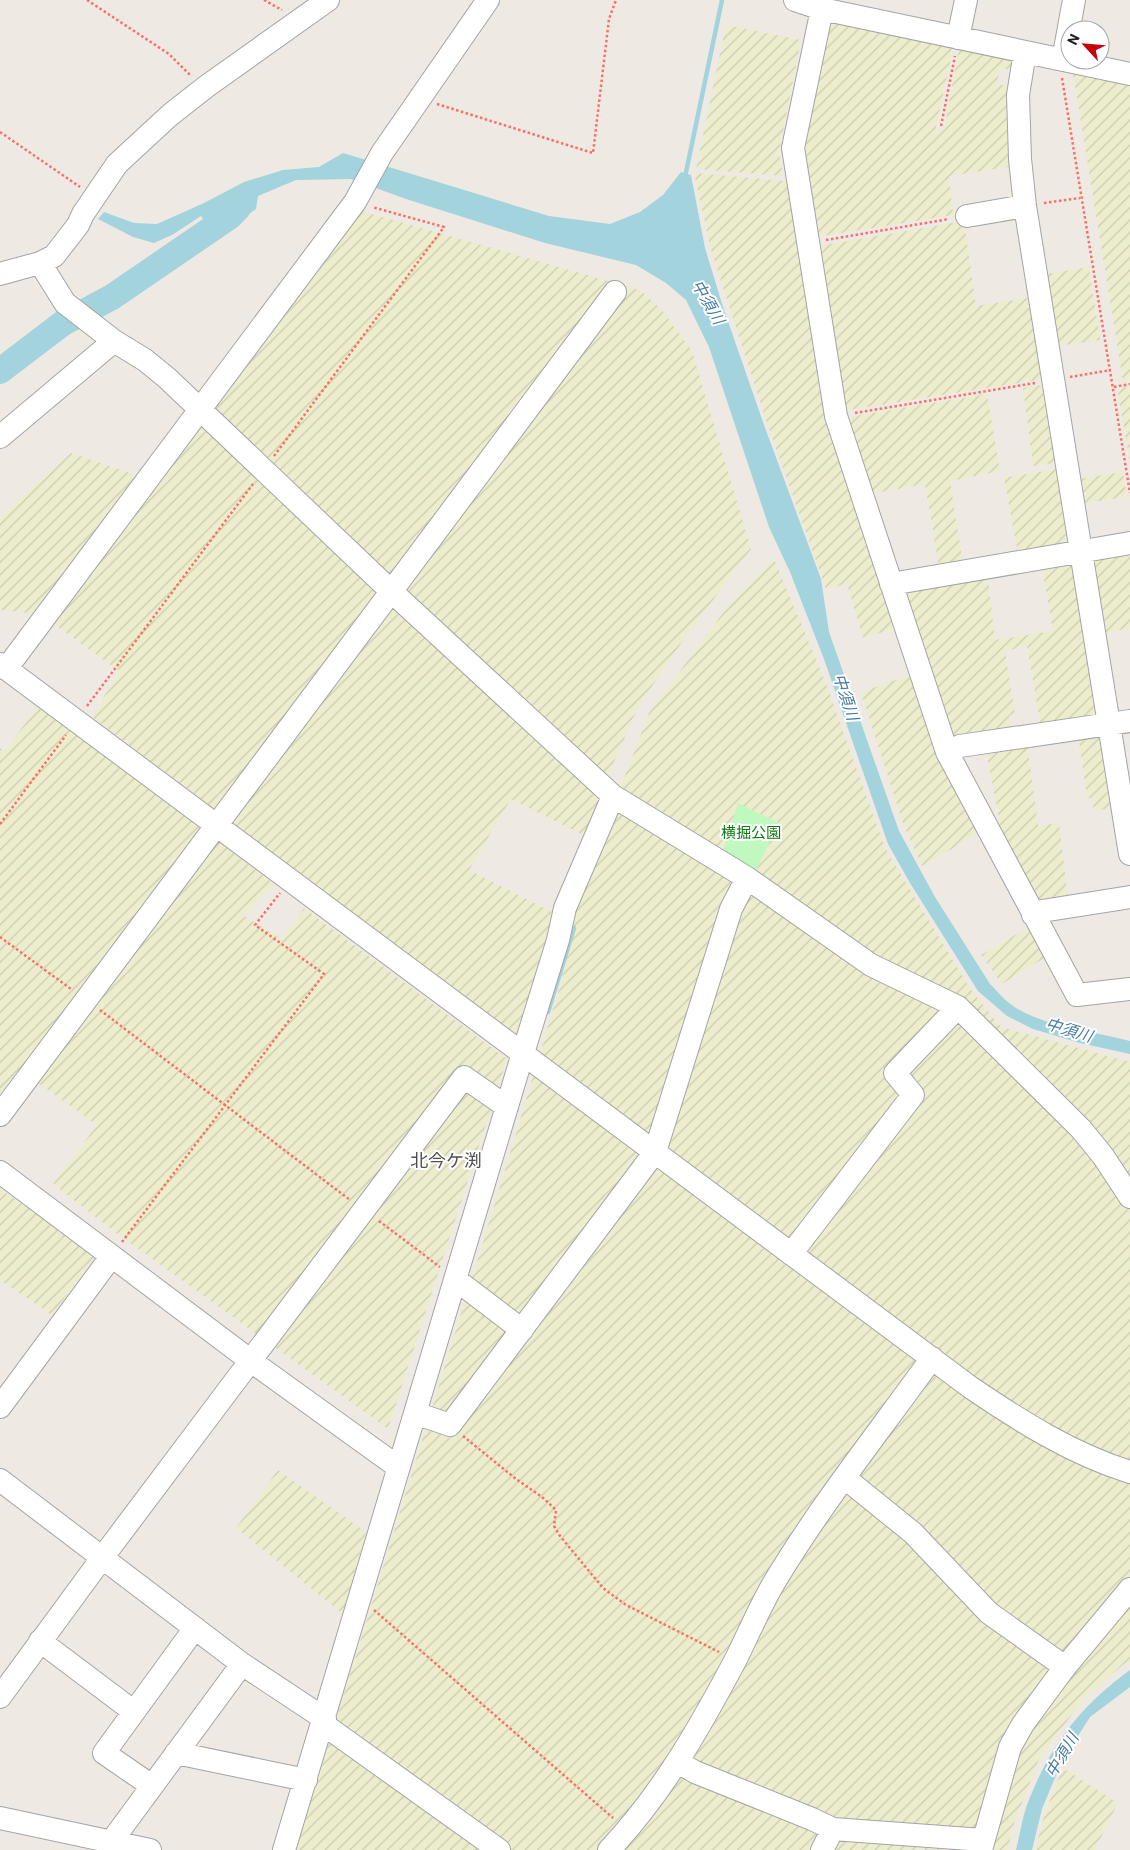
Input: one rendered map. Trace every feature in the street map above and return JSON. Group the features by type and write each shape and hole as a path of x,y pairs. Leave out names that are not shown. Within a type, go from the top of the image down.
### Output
{"street":[{"path":"0,274 40,263 54,256 78,225 83,214 117,164 170,115 207,86 328,0"},
{"path":"488,0 382,153 356,199 201,409 3,666 970,1387 1009,1414 1065,1446 1130,1472"},
{"path":"795,0 822,9 851,8 958,38 1060,60"},
{"path":"958,38 966,0"},
{"path":"1070,20 1074,0"},
{"path":"822,9 793,148 836,416 947,752 1077,995 1130,989"},
{"path":"1025,52 1018,95 1020,159 1025,206 1082,552 1120,722 1130,854"},
{"path":"1110,70 1130,74"},
{"path":"967,216 1025,206"},
{"path":"40,263 65,303 82,318 145,360 167,378 391,591 613,796 747,878 871,965 958,1007 1081,1129 1103,1156 1130,1197"},
{"path":"0,1115 615,292"},
{"path":"0,437 114,341"},
{"path":"890,584 1130,543"},
{"path":"947,752 960,746 1120,722"},
{"path":"284,1850 324,1722 522,1053 558,940 565,908 613,796"},
{"path":"415,1413 450,1426 656,1152 731,909 747,878"},
{"path":"1033,915 1042,911 1130,897"},
{"path":"791,1254 913,1095 895,1072 958,1007"},
{"path":"0,1697 102,1558 464,1077 507,1107"},
{"path":"0,1172 251,1360 398,1467"},
{"path":"0,1407 111,1256"},
{"path":"455,1279 522,1330"},
{"path":"609,1850 657,1794 678,1762 699,1728 774,1583 804,1535 932,1358"},
{"path":"846,1478 913,1533 989,1613 1064,1667"},
{"path":"0,1480 242,1664 499,1850"},
{"path":"678,1762 695,1772 833,1829 982,1845 1010,1747 1023,1724 1064,1667 1130,1589"},
{"path":"152,1786 104,1753 195,1628"},
{"path":"40,1641 133,1711"},
{"path":"104,1844 152,1786 242,1664"},
{"path":"176,1753 306,1780"},
{"path":"0,1818 104,1844 150,1850"},
{"path":"822,1850 833,1829"}],"path":[{"path":"87,0 169,54 187,74 207,86"},
{"path":"420,99 593,153 609,19 616,0"},
{"path":"941,126 958,38"},
{"path":"1062,70 1081,198 1114,387 1130,493"},
{"path":"0,132 94,197"},
{"path":"1025,206 1081,198"},
{"path":"0,824 444,227 356,199"},
{"path":"808,243 967,216"},
{"path":"836,416 1111,370"},
{"path":"1114,387 1130,384"},
{"path":"111,1256 324,974 256,925 290,880"},
{"path":"0,937 455,1279"},
{"path":"450,1426 556,1510 554,1526 560,1536 603,1588 626,1605 735,1660"},
{"path":"360,1597 628,1830"}],"green space":[{"path":"831,17 949,41 952,52 936,128 944,130 958,53 966,45 1012,55 1015,70 1000,68 997,84 1013,87 1014,166 949,176 953,215 817,237 801,151"},
{"path":"726,25 801,40 779,152 783,176 696,169"},
{"path":"1072,70 1086,70 1130,79 1130,379 1123,381"},
{"path":"694,173 786,181 793,186 828,404 900,627 863,638 847,584 826,589 767,423 711,250"},
{"path":"358,210 640,290 661,309 692,351 751,549 684,639 638,707 601,792 606,800 589,838 511,799 469,870 556,914 523,1031 513,1034 92,717 119,671 40,614 0,610 0,517 71,453 157,482"},
{"path":"964,221 976,306 1034,297 1043,379 848,410 840,406 819,246"},
{"path":"1089,267 1100,340 1057,346 1046,274"},
{"path":"1043,385 1060,462 1033,466 1023,388"},
{"path":"1130,386 1130,462 1118,394 1121,388"},
{"path":"987,394 1000,471 950,481 963,564 939,567 925,484 870,494 846,422 849,417"},
{"path":"1062,468 1070,546 1018,554 1004,478"},
{"path":"1123,472 1127,497 1083,503 1078,479"},
{"path":"1130,549 1130,628 1103,633 1091,555"},
{"path":"1072,556 1103,714 1041,727 1027,646 1005,651 1015,714 1009,716 1011,733 952,738 901,590 987,571 995,640 1053,631 1041,561"},
{"path":"774,559 825,681 885,848 971,990 1001,1027 1130,1062 1130,1659 1085,1697 1039,1759 1012,1829 1008,1850 296,1850 561,983 574,909 649,713 731,602"},
{"path":"916,673 984,830 922,866 904,826 861,692"},
{"path":"40,705 274,884 244,916 282,939 304,908 507,1059 388,1429 115,1232 53,1184 97,1125 23,1072 0,1104 0,748 4,751"},
{"path":"1098,729 1117,807 1094,811 1092,798 1087,798 1078,733"},
{"path":"1027,742 1038,826 1059,823 1068,899 1038,904 995,829 1001,828 985,746"},
{"name":"横掘公園","path":"738,803 779,823 753,876 721,858"},
{"path":"1034,924 1049,955 1002,984 981,955"},
{"path":"0,1189 96,1255 52,1315 0,1280"},
{"path":"278,1470 366,1532 343,1614 236,1528"},
{"path":"1063,1768 1118,1803 1095,1850 1035,1850 1045,1812"}],"water":[{"name":"中須川","path":"343,153 549,216 610,224 640,212 663,195 681,172 691,175 705,248 723,307 821,579 829,632 899,831 935,897 990,984 1005,1000 1029,1015 1057,1025 1130,1041 1130,1054 1080,1043 1033,1029 1007,1016 978,991 910,883 888,844 824,659 790,572 769,527 709,347 686,300 666,283 636,265 545,243 406,199 351,179 296,180 258,196 256,209 217,237 201,216 172,235 154,243 133,237 98,219 104,212 134,223 157,224 204,203 244,182 283,170 319,167"},
{"name":"中須川","path":"1130,1670 1130,1687 1090,1717 1062,1761 1042,1809 1032,1850 1016,1850 1027,1805 1045,1764 1056,1746 1081,1713"}],"waterway":[{"path":"685,177 722,0"},
{"path":"0,371 63,323 112,297 229,217 238,208"},
{"path":"548,1012 574,928"}],"district":[{"name":"北今ケ渕","path":"446,1160"}]}
